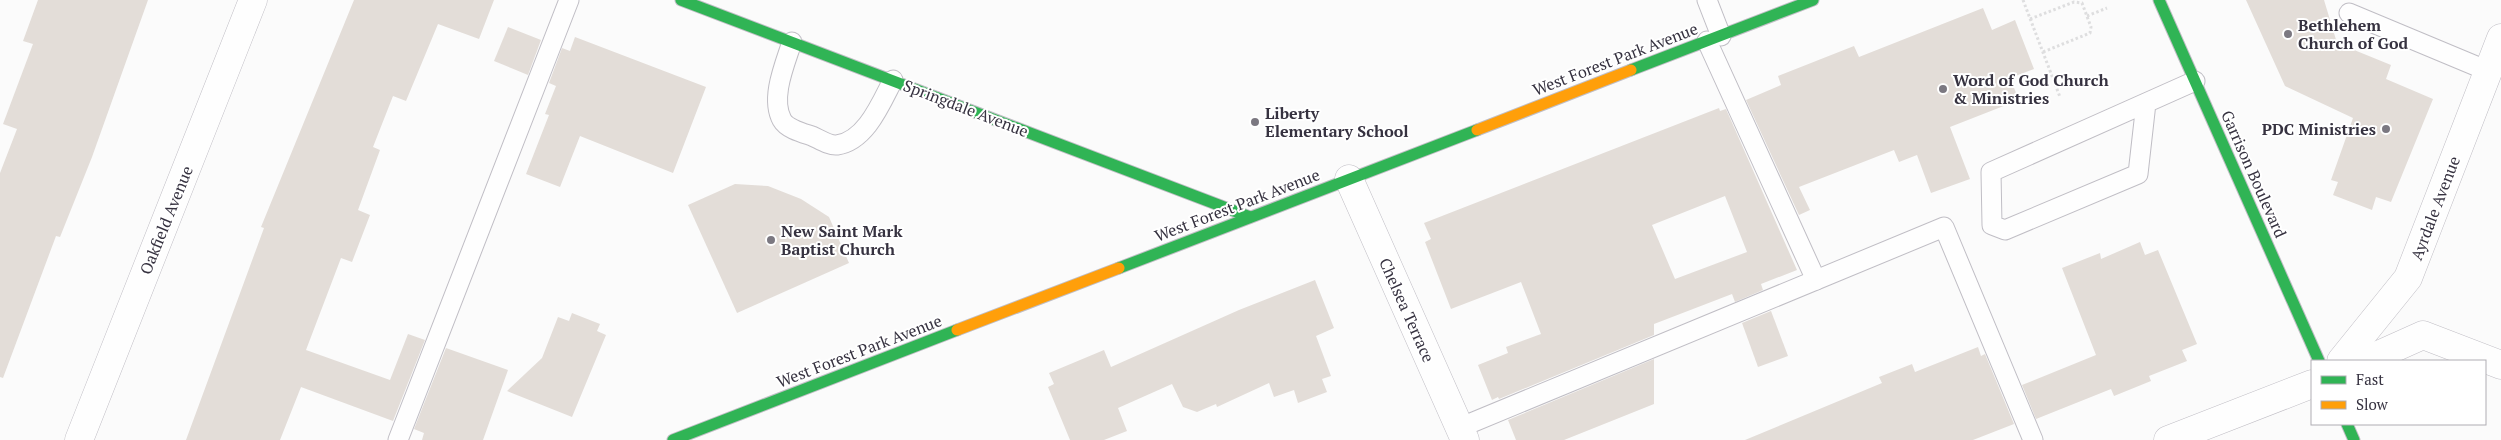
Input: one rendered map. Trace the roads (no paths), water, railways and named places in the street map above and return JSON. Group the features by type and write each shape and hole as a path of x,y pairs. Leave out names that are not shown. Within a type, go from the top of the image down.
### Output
{"main road":[{"name":"Springdale Avenue","path":"681,0 1250,218"},
{"name":"West Forest Park Avenue","path":"673,440 1813,0"},
{"name":"Garrison Boulevard","path":"2159,0 2319,360"},
{"path":"2347,425 2354,440"}],"street":[{"name":"Oakfield Avenue","path":"78,440 253,0"},
{"name":"Ayrdale Avenue","path":"2342,360 2408,278 2501,39"},
{"name":"Chelsea Terrace","path":"1349,179 1462,434"},
{"path":"2367,360 2422,335 2501,365"},
{"path":"2168,440 2311,384"}],"lane":[{"path":"398,440 569,0"},
{"path":"1707,0 1714,39 1816,280"},
{"path":"2349,13 2488,71"},
{"path":"792,42 782,76 779,97 779,111 783,122 793,128 836,145 850,141 862,131 877,111 892,80"},
{"path":"2146,103 2138,174 2006,230 1992,225 1991,172 2195,81"},
{"path":"1462,434 1816,280 1944,227 2033,440"}],"place":[{"name":"Bethlehem Church of God","path":"2288,34"},
{"name":"Word of God Church & Ministries","path":"1943,89"},
{"name":"Liberty Elementary School","path":"1255,122"},
{"name":"PDC Ministries","path":"2386,129"},
{"name":"New Saint Mark Baptist Church","path":"771,240"}]}
